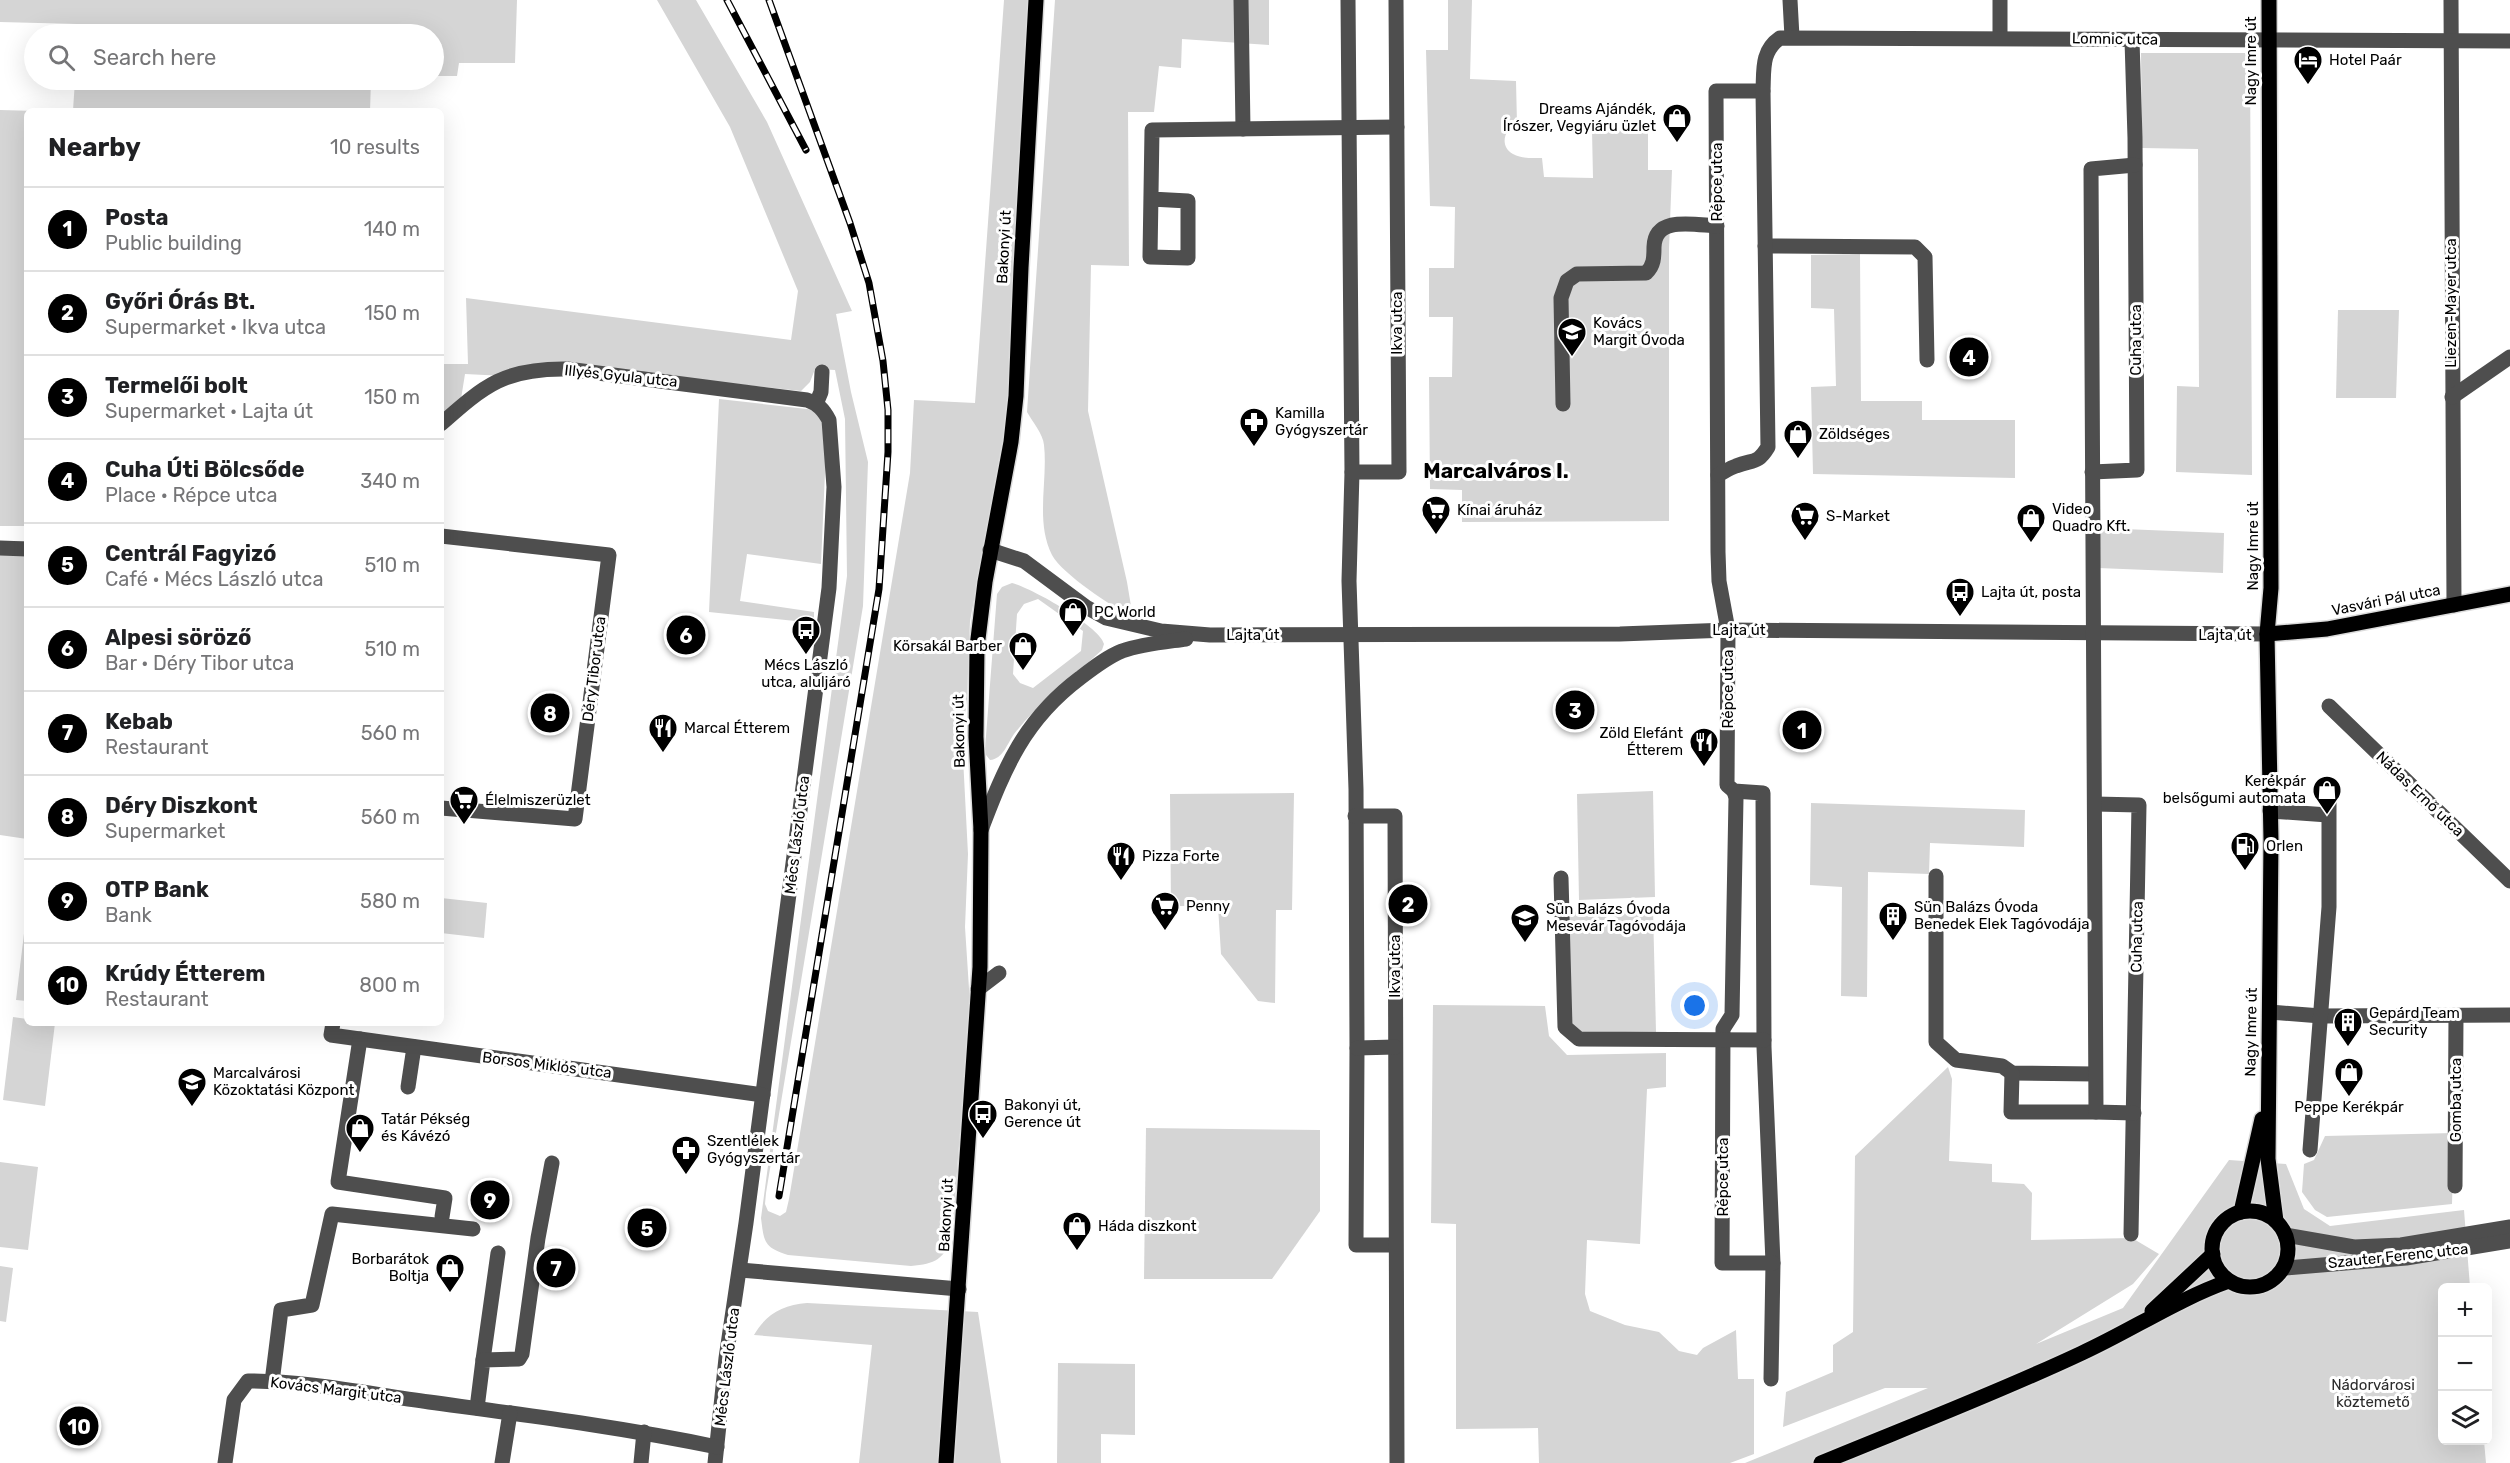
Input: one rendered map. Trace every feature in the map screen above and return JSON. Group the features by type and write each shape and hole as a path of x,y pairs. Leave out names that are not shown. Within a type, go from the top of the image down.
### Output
{"main road":[{"name":"Bakonyi út","path":"946,1463 980,967 981,830 976,737 977,659 990,550 1011,442 1016,396 1036,0"},
{"name":"Nagy Imre út","path":"2269,0 2271,588 2268,634 2270,812 2268,1159 2276,1221"},
{"name":"Vasvári Pál utca","path":"2268,634 2327,629 2510,594"},
{"name":"Nagy Imre út","path":"2241,1212 2268,1093"},
{"path":"2253,1211 2265,1214 2276,1221 2285,1236 2288,1255 2285,1268 2276,1277 2257,1287 2241,1286 2229,1281 2220,1272 2213,1254 2214,1237 2220,1226 2229,1217 2241,1212 2253,1211"},
{"path":"2138,1324 2213,1254"},
{"path":"1821,1463 2049,1369 2201,1291 2229,1281"}],"street":[{"path":"1242,0 1243,129"},
{"path":"1348,0 1352,472 1350,570 1357,1048 1356,1245 1394,1245"},
{"name":"Ikva utca","path":"1352,472 1399,472 1396,0"},
{"path":"1790,0 1792,37"},
{"path":"2000,0 2000,38"},
{"name":"Liezen-Mayer utca","path":"2451,0 2454,605"},
{"name":"Lomnic utca","path":"1763,91 1764,57 1770,45 1780,38 1792,37 2510,41"},
{"name":"Cuha utca","path":"2092,472 2137,470 2132,40"},
{"name":"Répce utca","path":"1763,91 1716,91 1719,580 1728,630 1727,785 1734,791 1736,798 1732,1015 1723,1029 1722,1263 1773,1263"},
{"path":"1718,475 1737,465 1760,459 1768,447 1763,91"},
{"path":"1151,199 1188,201 1188,258 1150,257 1152,130 1397,128"},
{"path":"2096,1112 2091,169 2135,165"},
{"path":"1563,404 1561,298 1567,281 1577,274 1646,273 1652,268 1654,239 1662,228 1670,224 1717,226"},
{"path":"1766,246 1916,247 1925,257 1927,360"},
{"path":"2452,397 2510,357"},
{"name":"Illyés Gyula utca","path":"444,422 489,385 524,372 545,369 567,369 710,386 796,398 816,404"},
{"path":"816,404 821,392 822,372"},
{"name":"Mécs László utca","path":"715,1463 726,1358 740,1270 826,615 832,554 834,487 829,420 816,404"},
{"name":"Déry Tibor utca","path":"444,536 609,555 575,819 444,808"},
{"path":"0,549 24,549"},
{"name":"Lajta út","path":"990,550 1024,561 1086,607 1106,618 1161,631 1210,635 1620,634 1728,630 2094,631 2226,636 2268,634"},
{"name":"Lajta út","path":"981,830 1002,775 1027,730 1052,701 1067,688 1100,663 1123,651 1210,635"},
{"name":"Nádas Ernő utca","path":"2330,706 2510,881"},
{"path":"2310,1150 2329,907 2329,788"},
{"path":"1734,791 1763,793 1764,1040 1773,1263 1771,1379"},
{"name":"Cuha utca","path":"2095,804 2139,806 2131,1234"},
{"path":"2270,812 2328,815"},
{"name":"Ikva utca","path":"1355,816 1395,816 1394,1245 1397,1463"},
{"path":"1936,876 1936,1042 1956,1060 2002,1066 2012,1073 2096,1074"},
{"path":"1562,878 1565,1027 1579,1039 1764,1040"},
{"path":"2270,1012 2321,1016 2510,1015"},
{"name":"Gomba utca","path":"2456,1015 2456,1186"},
{"name":"Borsos Miklós utca","path":"332,1029 360,1039 763,1095"},
{"path":"360,1039 338,1182 445,1198 442,1217"},
{"path":"408,1087 414,1047"},
{"path":"1357,1048 1395,1047"},
{"path":"2012,1073 2011,1112 2134,1113"},
{"path":"483,1360 519,1359 522,1354 538,1238 552,1163"},
{"path":"272,1382 280,1310 312,1305 332,1214 473,1229"},
{"name":"Szauter Ferenc utca","path":"2285,1236 2354,1247 2401,1245 2510,1227"},
{"name":"Szauter Ferenc utca","path":"2285,1268 2406,1258 2510,1241"},
{"path":"477,1408 498,1253"},
{"path":"740,1270 959,1289"},
{"name":"Kovács Margit utca","path":"225,1463 234,1400 248,1381 272,1382 477,1408 644,1432 717,1447"},
{"path":"502,1463 510,1413"},
{"path":"641,1463 644,1432"}],"green space":[{"path":"0,0 517,0 515,63 459,63 457,76 444,76 444,24 0,22"},
{"path":"657,0 696,0 767,122 852,311 836,314 851,392 868,462 863,606 766,1193 765,1204 768,1211 780,1216 786,1212 789,1199 910,473 914,400 975,403 1004,0 1035,0 1008,424 970,621 967,699 962,738 968,854 965,927 970,1004 952,1236 942,1255 927,1264 911,1266 788,1255 774,1249 767,1242 761,1218 847,576 845,419 835,370 815,369 810,382 801,391 569,366 525,377 465,374 461,399 444,413 444,364 468,364 466,298 791,340 798,291 730,127"},
{"path":"1055,0 1269,0 1269,45 1182,39 1181,68 1159,66 1154,112 1128,112 1129,266 1091,265 1088,411 1133,618 1077,580 1052,555 1044,529 1044,445 1040,432 1027,412"},
{"path":"1448,0 1472,0 1470,79 1516,81 1517,124 1509,130 1505,138 1509,151 1516,156 1542,158 1544,177 1593,178 1592,130 1648,131 1648,170 1672,170 1669,248 1669,521 1462,522 1462,490 1430,489 1429,377 1452,377 1453,317 1429,317 1429,268 1454,268 1455,207 1430,206 1426,50 1448,50"},
{"path":"2141,53 2250,53 2252,475 2176,472 2177,386 2199,387 2198,149 2142,148"},
{"path":"74,90 371,90 370,108 73,108"},
{"path":"0,110 24,111 24,526 0,526"},
{"path":"1860,254 1861,401 1922,401 1922,420 2015,420 2015,478 1813,474 1811,387 1836,386 1834,309 1811,308 1811,255"},
{"path":"2338,310 2399,310 2396,398 2336,398"},
{"path":"719,399 816,410 827,427 821,564 747,554 740,601 814,612 814,623 709,612"},
{"path":"2098,528 2224,533 2223,573 2098,568"},
{"path":"0,541 24,541 24,839 0,835"},
{"path":"1012,583 1048,600 1091,628 1104,644 1102,650 1024,722 1001,754 990,760 985,749 997,594 1002,587","holes":["1038,599 1083,631 1081,651 1033,688 1020,683 1013,674 1017,614 1024,604"]},
{"path":"1653,791 1655,897 1579,900 1577,794"},
{"path":"1294,793 1292,910 1276,910 1275,1003 1258,1001 1221,954 1218,906 1171,906 1170,794"},
{"path":"1811,803 2025,810 2024,847 1930,843 1929,874 1868,872 1867,997 1841,996 1842,887 1810,885"},
{"path":"444,898 487,903 484,938 444,933"},
{"path":"1653,909 1656,1032 1581,1033 1570,1024 1569,912"},
{"path":"24,934 24,1001 16,1000"},
{"path":"1433,1005 1545,1006 1549,1036 1567,1055 1666,1053 1666,1087 1647,1089 1640,1244 1587,1240 1585,1294 1590,1311 1625,1325 1659,1332 1679,1351 1697,1355 1703,1348 1736,1330 1738,1379 1754,1379 1754,1454 1730,1463 1539,1463 1538,1428 1456,1429 1456,1224 1431,1223"},
{"path":"13,1017 24,1019 24,1026 55,1026 45,1106 3,1100"},
{"name":"Nádorvárosi köztemető","path":"1948,1067 1952,1079 1949,1161 1992,1164 1992,1182 2024,1184 2032,1193 2031,1240 2132,1238 2159,1254 2133,1284 2036,1344 2123,1308 2229,1160 2286,1164 2304,1209 2330,1226 2464,1210 2470,1283 2438,1283 2438,1445 2484,1445 2486,1463 1745,1463 1928,1388 1885,1388 1783,1427 1786,1392 1833,1372 1833,1345 1853,1332 1855,1156"},
{"path":"1146,1128 1320,1130 1320,1211 1272,1279 1144,1279"},
{"path":"2454,1133 2452,1204 2327,1217 2315,1210 2302,1192 2304,1164 2314,1160 2325,1136"},
{"path":"0,1162 38,1167 28,1250 0,1247"},
{"path":"0,1266 13,1268 6,1322 0,1321"},
{"path":"807,1303 978,1312 1001,1463 859,1463 872,1345 754,1335 764,1321 776,1312 783,1308"},
{"path":"1058,1363 1135,1364 1135,1435 1101,1434 1101,1463 1057,1463"}],"railway":[{"path":"727,0 806,150"},
{"path":"769,0 850,223 869,283 883,361 888,410 888,452 879,589 779,1196"}],"place":[{"name":"Hotel Paár","path":"2308,86"},
{"name":"Dreams Ajándék, Írószer, Vegyiáru üzlet","path":"1677,144"},
{"name":"Cuha Úti Bölcsőde","path":"1969,357"},
{"name":"Kovács Margit Óvoda","path":"1572,358"},
{"name":"Kamilla Gyógyszertár","path":"1254,448"},
{"name":"Zöldséges","path":"1798,460"},
{"name":"Kínai áruház","path":"1436,536"},
{"name":"S-Market","path":"1805,542"},
{"name":"Video Quadro Kft.","path":"2031,544"},
{"name":"Lajta út, posta","path":"1960,618"},
{"name":"Alpesi söröző","path":"686,635"},
{"name":"PC World","path":"1073,638"},
{"name":"Mécs László utca, aluljáró","path":"806,656"},
{"name":"Körsakál Barber","path":"1023,672"},
{"name":"Termelői bolt","path":"1575,710"},
{"name":"Déry Diszkont","path":"550,713"},
{"name":"Posta","path":"1802,730"},
{"name":"Marcal Étterem","path":"663,754"},
{"name":"Zöld Elefánt Étterem","path":"1704,768"},
{"name":"Kerékpár belsőgumi automata","path":"2327,816"},
{"name":"Élelmiszerüzlet","path":"464,826"},
{"name":"Orlen","path":"2245,872"},
{"name":"Pizza Forte","path":"1121,882"},
{"name":"Győri Órás Bt.","path":"1408,904"},
{"name":"Penny","path":"1165,932"},
{"name":"Sün Balázs Óvoda Benedek Elek Tagóvodája","path":"1893,942"},
{"name":"Sün Balázs Óvoda Mesevár Tagóvodája","path":"1525,944"},
{"name":"Gepárd Team Security","path":"2348,1048"},
{"name":"Peppe Kerékpár","path":"2349,1098"},
{"name":"Marcalvárosi Közoktatási Központ","path":"192,1108"},
{"name":"Bakonyi út, Gerence út","path":"983,1140"},
{"name":"Tatár Pékség és Kávézó","path":"360,1154"},
{"name":"Szentlélek Gyógyszertár","path":"686,1176"},
{"name":"OTP Bank","path":"490,1200"},
{"name":"Centrál Fagyizó","path":"647,1228"},
{"name":"Háda diszkont","path":"1077,1252"},
{"name":"Kebab","path":"556,1268"},
{"name":"Borbarátok Boltja","path":"450,1294"},
{"name":"Krúdy Étterem","path":"79,1426"}],"district":[{"name":"Marcalváros I.","path":"1496,470"}]}
